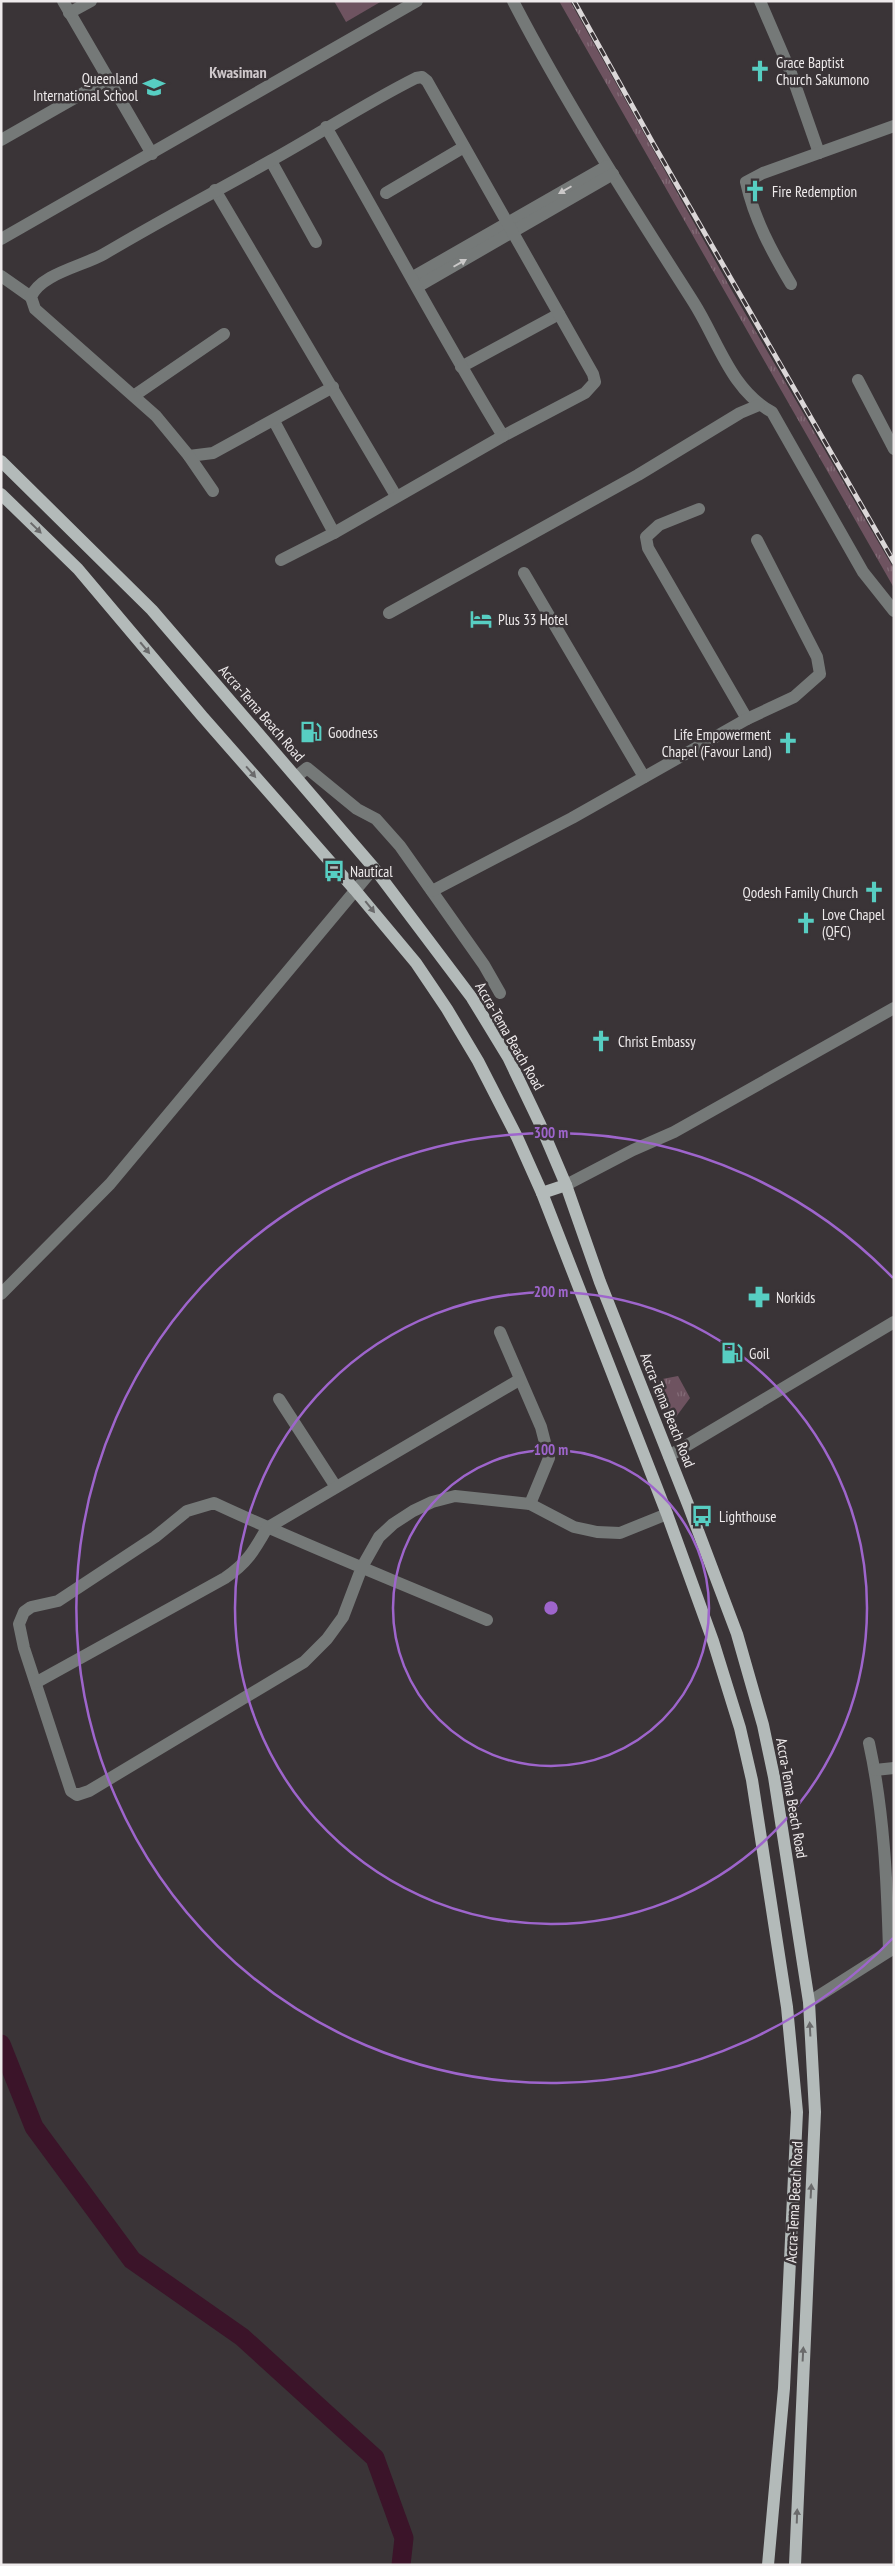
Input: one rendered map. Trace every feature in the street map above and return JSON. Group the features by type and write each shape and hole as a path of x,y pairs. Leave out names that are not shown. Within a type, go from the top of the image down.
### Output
{"main road":[{"name":"Accra-Tema Beach Road","path":"1,461 152,610 374,868 472,998 508,1057 566,1185 600,1282 737,1634 763,1725 774,1777 808,2002 815,2112 795,2565"},
{"name":"Accra-Tema Beach Road","path":"1,494 78,568 202,716 355,890 416,963 447,1009 482,1069 542,1193 667,1514 713,1641 740,1728 752,1780 789,2026 797,2112 784,2388 768,2565"},
{"path":"542,1193 566,1185"}],"street":[{"path":"63,1 152,154"},
{"path":"69,13 91,1"},
{"path":"1,239 416,1"},
{"path":"513,1 610,170 698,309 720,354 736,378 759,405 772,412 863,572 894,611"},
{"path":"760,1 791,73 820,153"},
{"path":"31,297 35,288 45,281 99,257 409,81 422,77 427,81 558,314 594,374 596,382 584,393 503,436 334,533 281,560"},
{"path":"1,140 108,79"},
{"path":"791,284 768,245 746,182 763,173 894,126"},
{"path":"326,128 415,282 461,367 503,436"},
{"path":"386,193 464,147"},
{"path":"271,161 316,242"},
{"path":"415,282 610,170"},
{"path":"215,190 396,496"},
{"path":"1,276 31,297 35,309 135,395 170,432 213,491"},
{"path":"461,367 558,314"},
{"path":"135,395 224,334"},
{"path":"858,380 894,449"},
{"path":"189,456 213,454 333,387"},
{"path":"389,613 638,475 740,413 759,405"},
{"path":"274,421 334,533"},
{"path":"699,508 652,529 646,537 648,548 747,719"},
{"path":"432,891 572,818 747,719 794,697 820,674 817,657 757,540"},
{"path":"524,574 644,777"},
{"path":"296,777 307,768 357,809 376,819 400,846 500,993"},
{"path":"1,1294 110,1184 374,868"},
{"path":"566,1185 625,1154 674,1132 894,1008"},
{"path":"669,1456 894,1322"},
{"path":"500,1332 519,1380 541,1427 549,1458 530,1504"},
{"path":"37,1682 242,1566 252,1555 267,1528 519,1380"},
{"path":"279,1399 336,1487"},
{"path":"487,1620 362,1567 267,1528 214,1503 188,1512 155,1537 58,1601 31,1607 24,1612 19,1624 24,1648 37,1682 71,1791 74,1794 82,1794 304,1662 327,1639 343,1617 362,1567 379,1537 413,1510 432,1502 455,1496 530,1504 574,1527 597,1532 620,1533 667,1514"},
{"path":"808,2002 891,1950 888,1888 875,1770 868,1743"},
{"path":"875,1770 894,1768"}],"green space":[{"path":"334,1 382,1 346,22"},
{"path":"559,1 570,1 731,289 894,569 894,588"},
{"path":"678,1376 690,1398 670,1425 652,1381"}],"waterway":[{"path":"1,2044 34,2127 132,2260 242,2337 375,2458 404,2538 401,2565"}],"railway":[{"path":"574,1 654,145 894,562"}],"place":[{"name":"Grace Baptist Church Sakumono","path":"760,71"},
{"name":"Queenland International School","path":"154,87"},
{"name":"Fire Redemption","path":"755,191"},
{"name":"Plus 33 Hotel","path":"481,619"},
{"name":"Goodness","path":"311,732"},
{"name":"Life Empowerment Chapel (Favour Land)","path":"788,743"},
{"name":"Nautical","path":"334,871"},
{"name":"Qodesh Family Church","path":"874,892"},
{"name":"Love Chapel (QFC)","path":"806,923"},
{"name":"Christ Embassy","path":"601,1041"},
{"name":"Norkids","path":"759,1297"},
{"name":"Goil","path":"732,1353"},
{"name":"Lighthouse","path":"702,1516"}],"district":[{"name":"Kwasiman","path":"238,72"}]}
